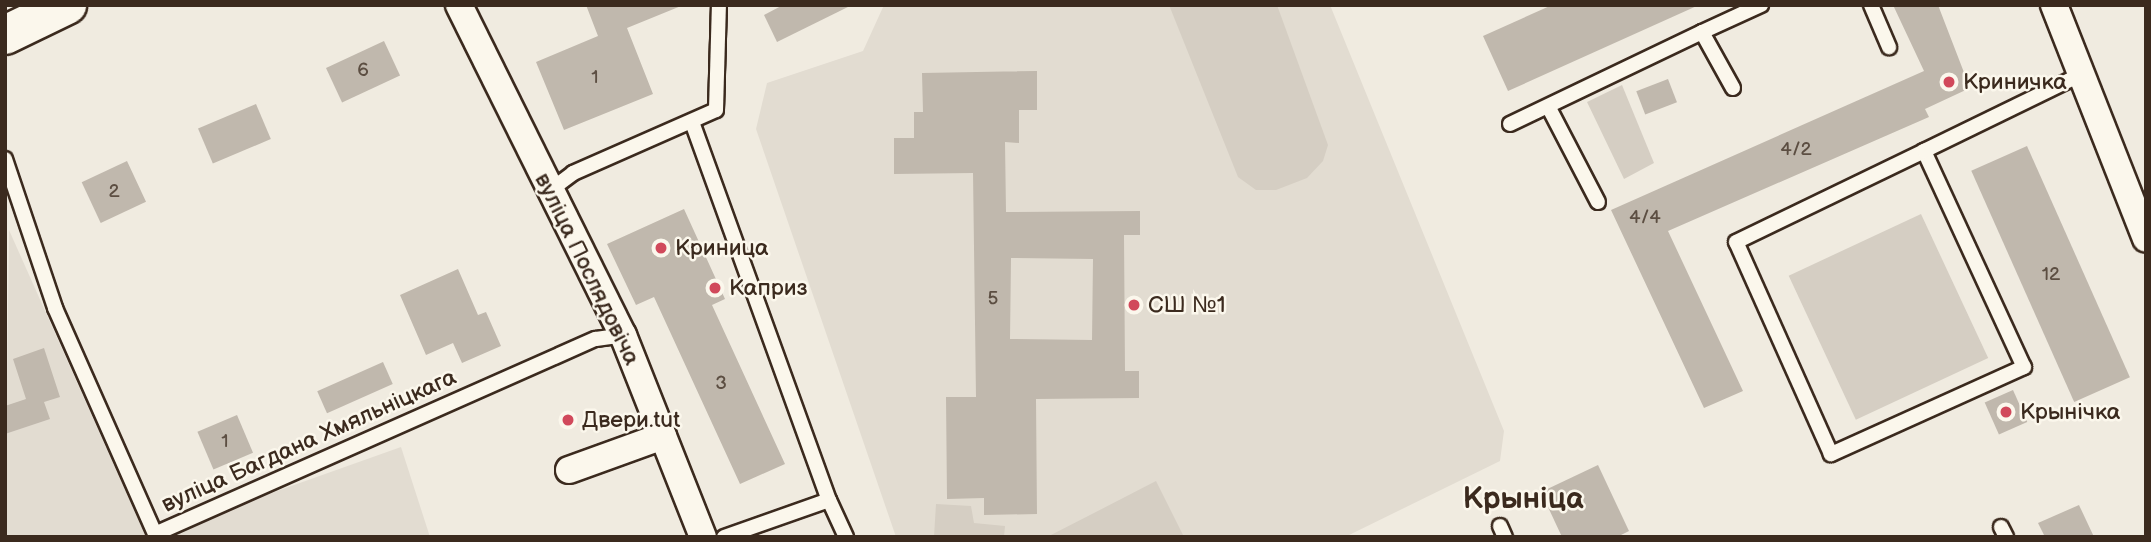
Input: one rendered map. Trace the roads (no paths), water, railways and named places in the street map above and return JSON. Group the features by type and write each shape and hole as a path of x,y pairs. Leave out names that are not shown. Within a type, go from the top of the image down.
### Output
{"main road":[{"path":"5,35 67,5"}],"street":[{"name":"вуліца Послядовіча","path":"459,5 548,192 623,335 703,537"},
{"path":"2054,5 2078,76 2146,238"},
{"path":"569,470 663,436"}],"lane":[{"path":"548,192 573,173 716,110 719,5"},
{"path":"1510,124 1549,108 1761,5"},
{"path":"1871,5 1889,47"},
{"path":"1702,32 1733,88"},
{"path":"1924,151 2024,367 1831,454 1736,242 2078,76"},
{"path":"1549,108 1598,202"},
{"path":"692,122 829,500 846,537"},
{"name":"вуліца Багдана Хмяльніцкага","path":"5,159 55,308 155,534 596,339 623,335"},
{"path":"724,537 829,500"}],"place":[{"name":"Криничка","path":"1949,82"},
{"name":"Криница","path":"661,248"},
{"name":"Каприз","path":"715,288"},
{"name":"СШ №1","path":"1134,305"},
{"name":"Крынічка","path":"2006,412"},
{"name":"Двери.tut","path":"568,420"}],"district":[{"name":"Крыніца","path":"1523,499"}]}
